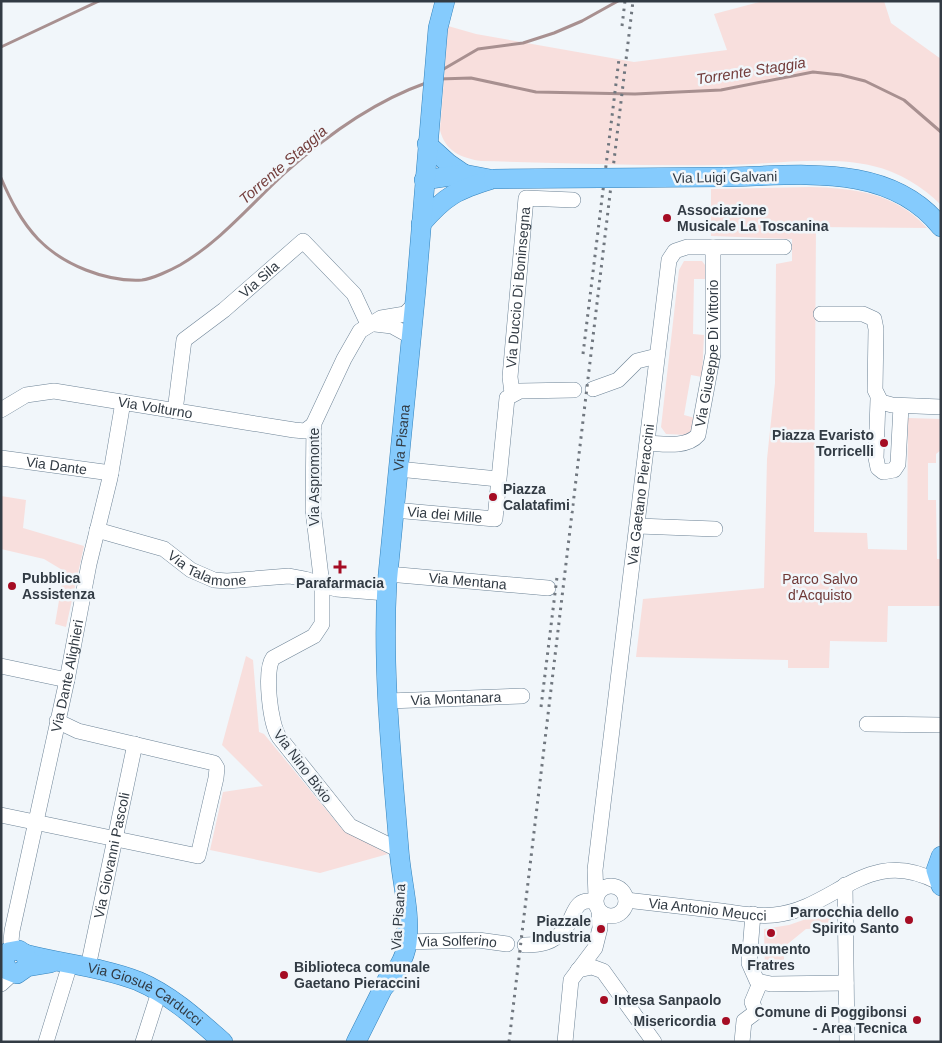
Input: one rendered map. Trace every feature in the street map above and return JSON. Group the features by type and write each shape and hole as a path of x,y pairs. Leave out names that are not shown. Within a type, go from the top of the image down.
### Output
{"main road":[{"name":"Via Pisana","path":"356,1042 385,986 401,963 408,942 401,876 388,701 387,584 412,337 438,28 445,1"},
{"path":"428,139 462,182"},
{"name":"Via Luigi Galvani","path":"424,180 446,188 462,182 493,179 824,176 870,181 908,197 930,214 941,227"},
{"name":"Via Luigi Galvani","path":"421,224 462,182"},
{"path":"939,884 936,870 940,857"},
{"name":"Via Pisana","path":"385,986 397,945 401,876"},
{"name":"Via Giosuè Carducci","path":"11,963 72,964 129,978 159,992 190,1013 223,1042"}],"street":[{"name":"Via Duccio Di Boninsegna","path":"512,393 510,377 526,198 573,200"},
{"name":"Via Sila","path":"175,411 181,348 184,340 224,310 303,241 354,294 368,324"},
{"name":"Via Giuseppe Di Vittorio","path":"648,443 683,443 692,440 698,435 713,354 713,247"},
{"name":"Via Gaetano Pieraccini","path":"601,903 600,850 669,260 680,248 784,247"},
{"path":"368,324 381,318 402,315 415,304"},
{"path":"821,314 862,314 874,320 876,329 875,388 878,399 876,458 878,468 883,472 894,470 898,464 901,406"},
{"path":"368,324 392,326 412,337"},
{"name":"Via Aspromonte","path":"322,585 313,517 313,426 353,341 368,324"},
{"path":"593,389 618,380 637,361 657,356"},
{"path":"398,469 498,478 507,398 512,393 524,390 574,390"},
{"name":"Via Volturno","path":"1,410 21,397 46,391 294,430 305,430 313,426"},
{"path":"878,399 884,404 941,407"},
{"name":"Via Dante Alighieri","path":"11,963 12,931 67,680 97,530 111,473 123,402"},
{"name":"Via Dante","path":"1,458 111,473"},
{"name":"Via dei Mille","path":"394,510 495,519 498,478"},
{"path":"638,526 715,529"},
{"name":"Via Talamone","path":"97,530 164,549 191,570 214,580 231,581 284,576 305,579 340,590 387,584"},
{"name":"Via Mentana","path":"387,584 548,588"},
{"name":"Via Nino Bixio","path":"322,585 323,619 320,631 314,636 278,654 270,662 268,672 273,727 288,749 350,826 399,850"},
{"path":"1,666 67,680"},
{"name":"Via Montanara","path":"388,701 522,696"},
{"path":"1,815 198,856 216,778 216,766 205,759 74,730 57,721"},
{"path":"867,724 941,725"},
{"name":"Via Giovanni Pascoli","path":"46,1042 115,839 135,744"},
{"name":"Via Antonio Meucci","path":"626,900 772,915 787,912 874,872 901,871 926,866 940,857"},
{"name":"Via Antonio Meucci","path":"901,871 923,875 939,884"},
{"path":"845,886 847,1042"},
{"path":"524,946 550,942 567,926 577,905 586,901 601,903 624,909 626,900 618,888 601,903 599,931 595,948 571,980 564,1042"},
{"path":"601,903 607,926 602,950 604,973"},
{"path":"400,910 404,938 405,942 408,942"},
{"path":"753,914 749,963 752,975 760,983 846,983"},
{"name":"Via Solferino","path":"408,942 478,940 507,944"},
{"path":"578,970 592,967 604,973 654,1042"},
{"path":"742,1042 744,1021 756,1012 752,1002 760,983"},
{"path":"143,1042 159,992"}],"green space":[{"path":"763,1 884,1 891,23 941,59 941,205 918,186 901,176 873,166 855,163 797,161 739,165 661,165 481,161 467,158 455,152 442,137 440,130 448,26 476,34 634,62 727,50 714,14"},
{"name":"Parco Salvo d'Acquisto","path":"810,187 858,191 888,200 915,216 927,228 816,227 814,532 867,533 868,549 907,550 908,418 941,419 941,450 936,454 936,463 928,463 928,500 936,500 937,559 941,559 941,606 888,606 887,642 830,641 829,668 788,668 788,660 636,657 643,599 764,588 767,459 775,383 776,264 792,261 792,239 711,236 711,189"},
{"path":"684,261 702,261 705,265 705,279 694,279 693,334 704,335 702,377 691,375 684,415 695,418 691,431 687,435 666,434 661,427 679,270"},
{"path":"1,496 26,500 23,528 84,546 66,627 55,624 64,571 44,559 1,549"},
{"path":"246,656 253,660 259,732 264,734 342,829 388,854 320,873 210,850 223,792 263,786 222,745"},
{"path":"940,735 941,841 939,843"},
{"path":"829,911 833,928 806,929 784,947 784,971 765,971 764,929 789,925"}],"waterway":[{"name":"Torrente Staggia","path":"1,47 99,1"},
{"path":"442,70 478,49 523,43 554,33 582,21 618,1"},
{"name":"Torrente Staggia","path":"439,79 471,78 536,92 635,94 721,90 813,72 841,75 865,81 904,100 941,132"},
{"name":"Torrente Staggia","path":"1,178 26,225 38,239 60,257 100,275 128,280 142,280 180,265 209,245 286,172 334,133 388,99 426,83"}],"railway":[{"path":"622,26 625,1"},
{"path":"509,1042 633,1"},
{"path":"583,354 619,59"},
{"path":"541,707 557,577"}],"place":[{"name":"Associazione Musicale La Toscanina","path":"667,218"},
{"name":"Piazza Evaristo Torricelli","path":"884,443"},
{"name":"Piazza Calatafimi","path":"493,497"},
{"name":"Parafarmacia","path":"340,567"},
{"name":"Pubblica Assistenza","path":"12,586"},
{"name":"Parrocchia dello Spirito Santo","path":"909,920"},
{"name":"Piazzale Industria","path":"601,929"},
{"name":"Monumento Fratres","path":"771,933"},
{"name":"Biblioteca comunale Gaetano Pieraccini","path":"284,975"},
{"name":"Intesa Sanpaolo","path":"604,1000"},
{"name":"Comune di Poggibonsi - Area Tecnica","path":"917,1020"},
{"name":"Misericordia","path":"726,1021"}]}
